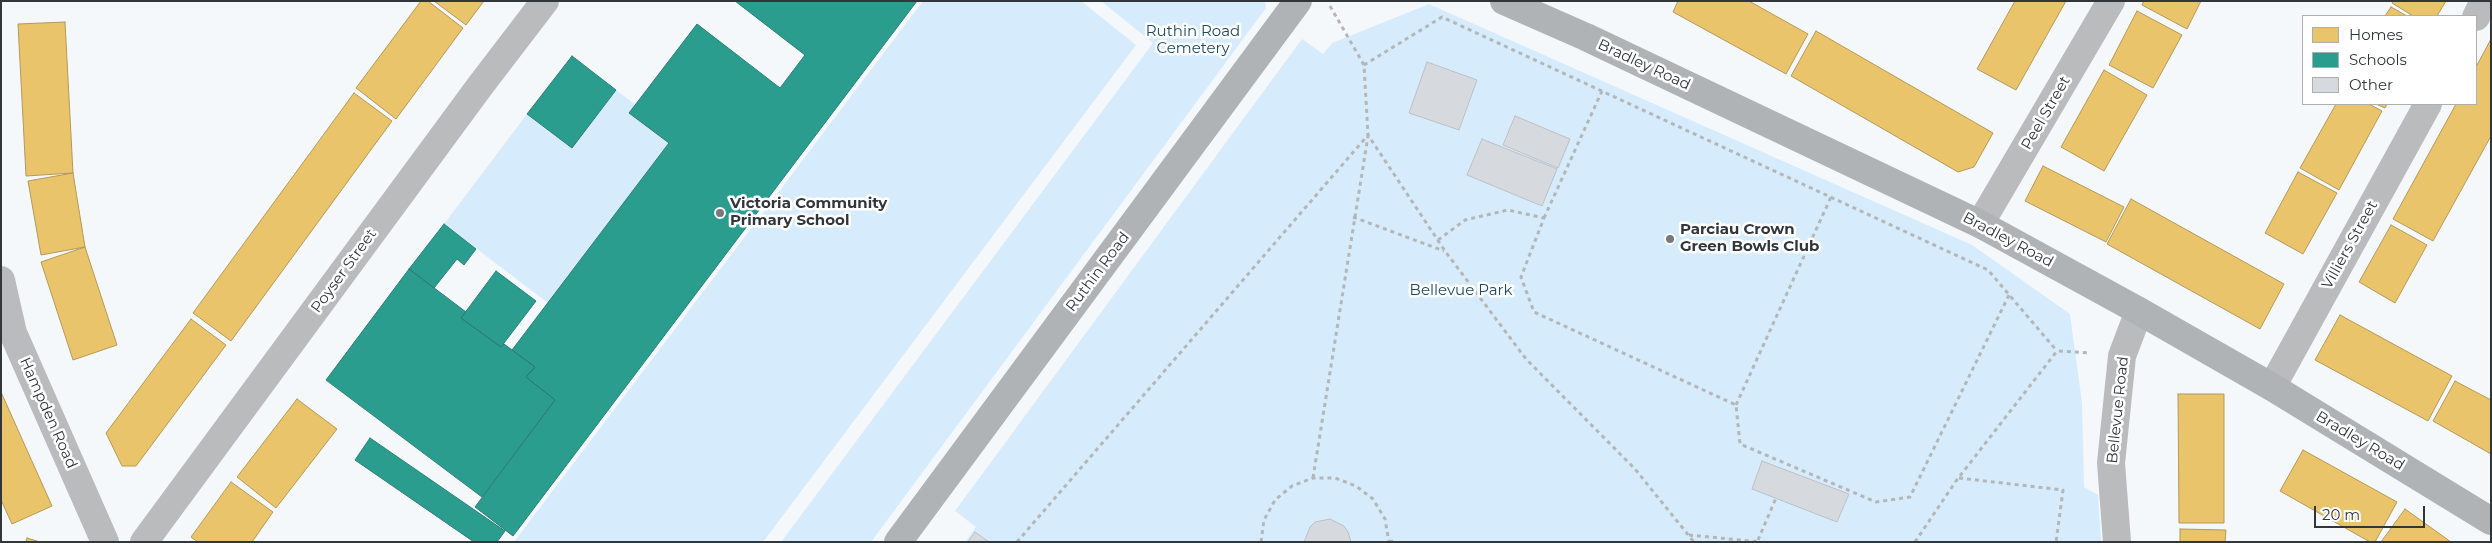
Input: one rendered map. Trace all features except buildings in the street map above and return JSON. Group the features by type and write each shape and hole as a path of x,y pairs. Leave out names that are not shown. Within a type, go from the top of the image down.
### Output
{"main road":[{"name":"Ruthin Road","path":"898,542 1298,1"},
{"name":"Bradley Road","path":"1504,1 1586,37 1980,224 2139,311 2272,387 2491,521"}],"street":[{"name":"Poyser Street","path":"144,542 480,86 545,1"},
{"name":"Peel Street","path":"1980,224 2111,1"},
{"path":"2477,15 2484,1"},
{"name":"Villiers Street","path":"2272,387 2427,105"},
{"name":"Hampden Road","path":"1,280 13,333 105,542"},
{"name":"Bellevue Road","path":"2117,542 2110,463 2122,356 2139,311"}],"path":[{"path":"1313,478 1353,217 1368,135 1364,65 1328,1"},
{"path":"1364,65 1442,17 1988,270 2057,351 2122,356"},
{"path":"1602,91 1544,218 1521,277 1534,312 1736,405"},
{"path":"1368,135 1445,252 1526,359 1635,469 1694,542"},
{"path":"1017,542 1368,135"},
{"path":"1831,197 1736,405 1740,444 1876,502 1910,497 2009,295"},
{"path":"1438,240 1464,220 1508,210 1544,218"},
{"path":"1353,217 1445,252"},
{"path":"1916,542 1958,478 2057,351"},
{"path":"1261,542 1264,520 1275,500 1292,486 1313,478 1335,478 1356,486 1374,499 1385,519 1389,541 1397,542"},
{"path":"1958,478 2062,490 2056,542"},
{"path":"1689,535 1759,541 1776,498"}],"green space":[{"path":"923,1 1081,1 1136,45 763,542 514,542"},
{"name":"Ruthin Road Cemetery","path":"1101,1 1265,1 1266,8 871,542 781,542 1153,43"},
{"name":"Bellevue Park","path":"1429,4 1972,245 2070,314 2082,403 2084,487 2098,495 2101,542 965,542 976,527 955,511 1302,39 1323,54 1332,43"},
{"path":"616,90 636,105 669,143 548,303 444,224 527,114 572,148"}],"place":[{"name":"Victoria Community Primary School","path":"720,213"},
{"name":"Parciau Crown Green Bowls Club","path":"1670,239"}]}
